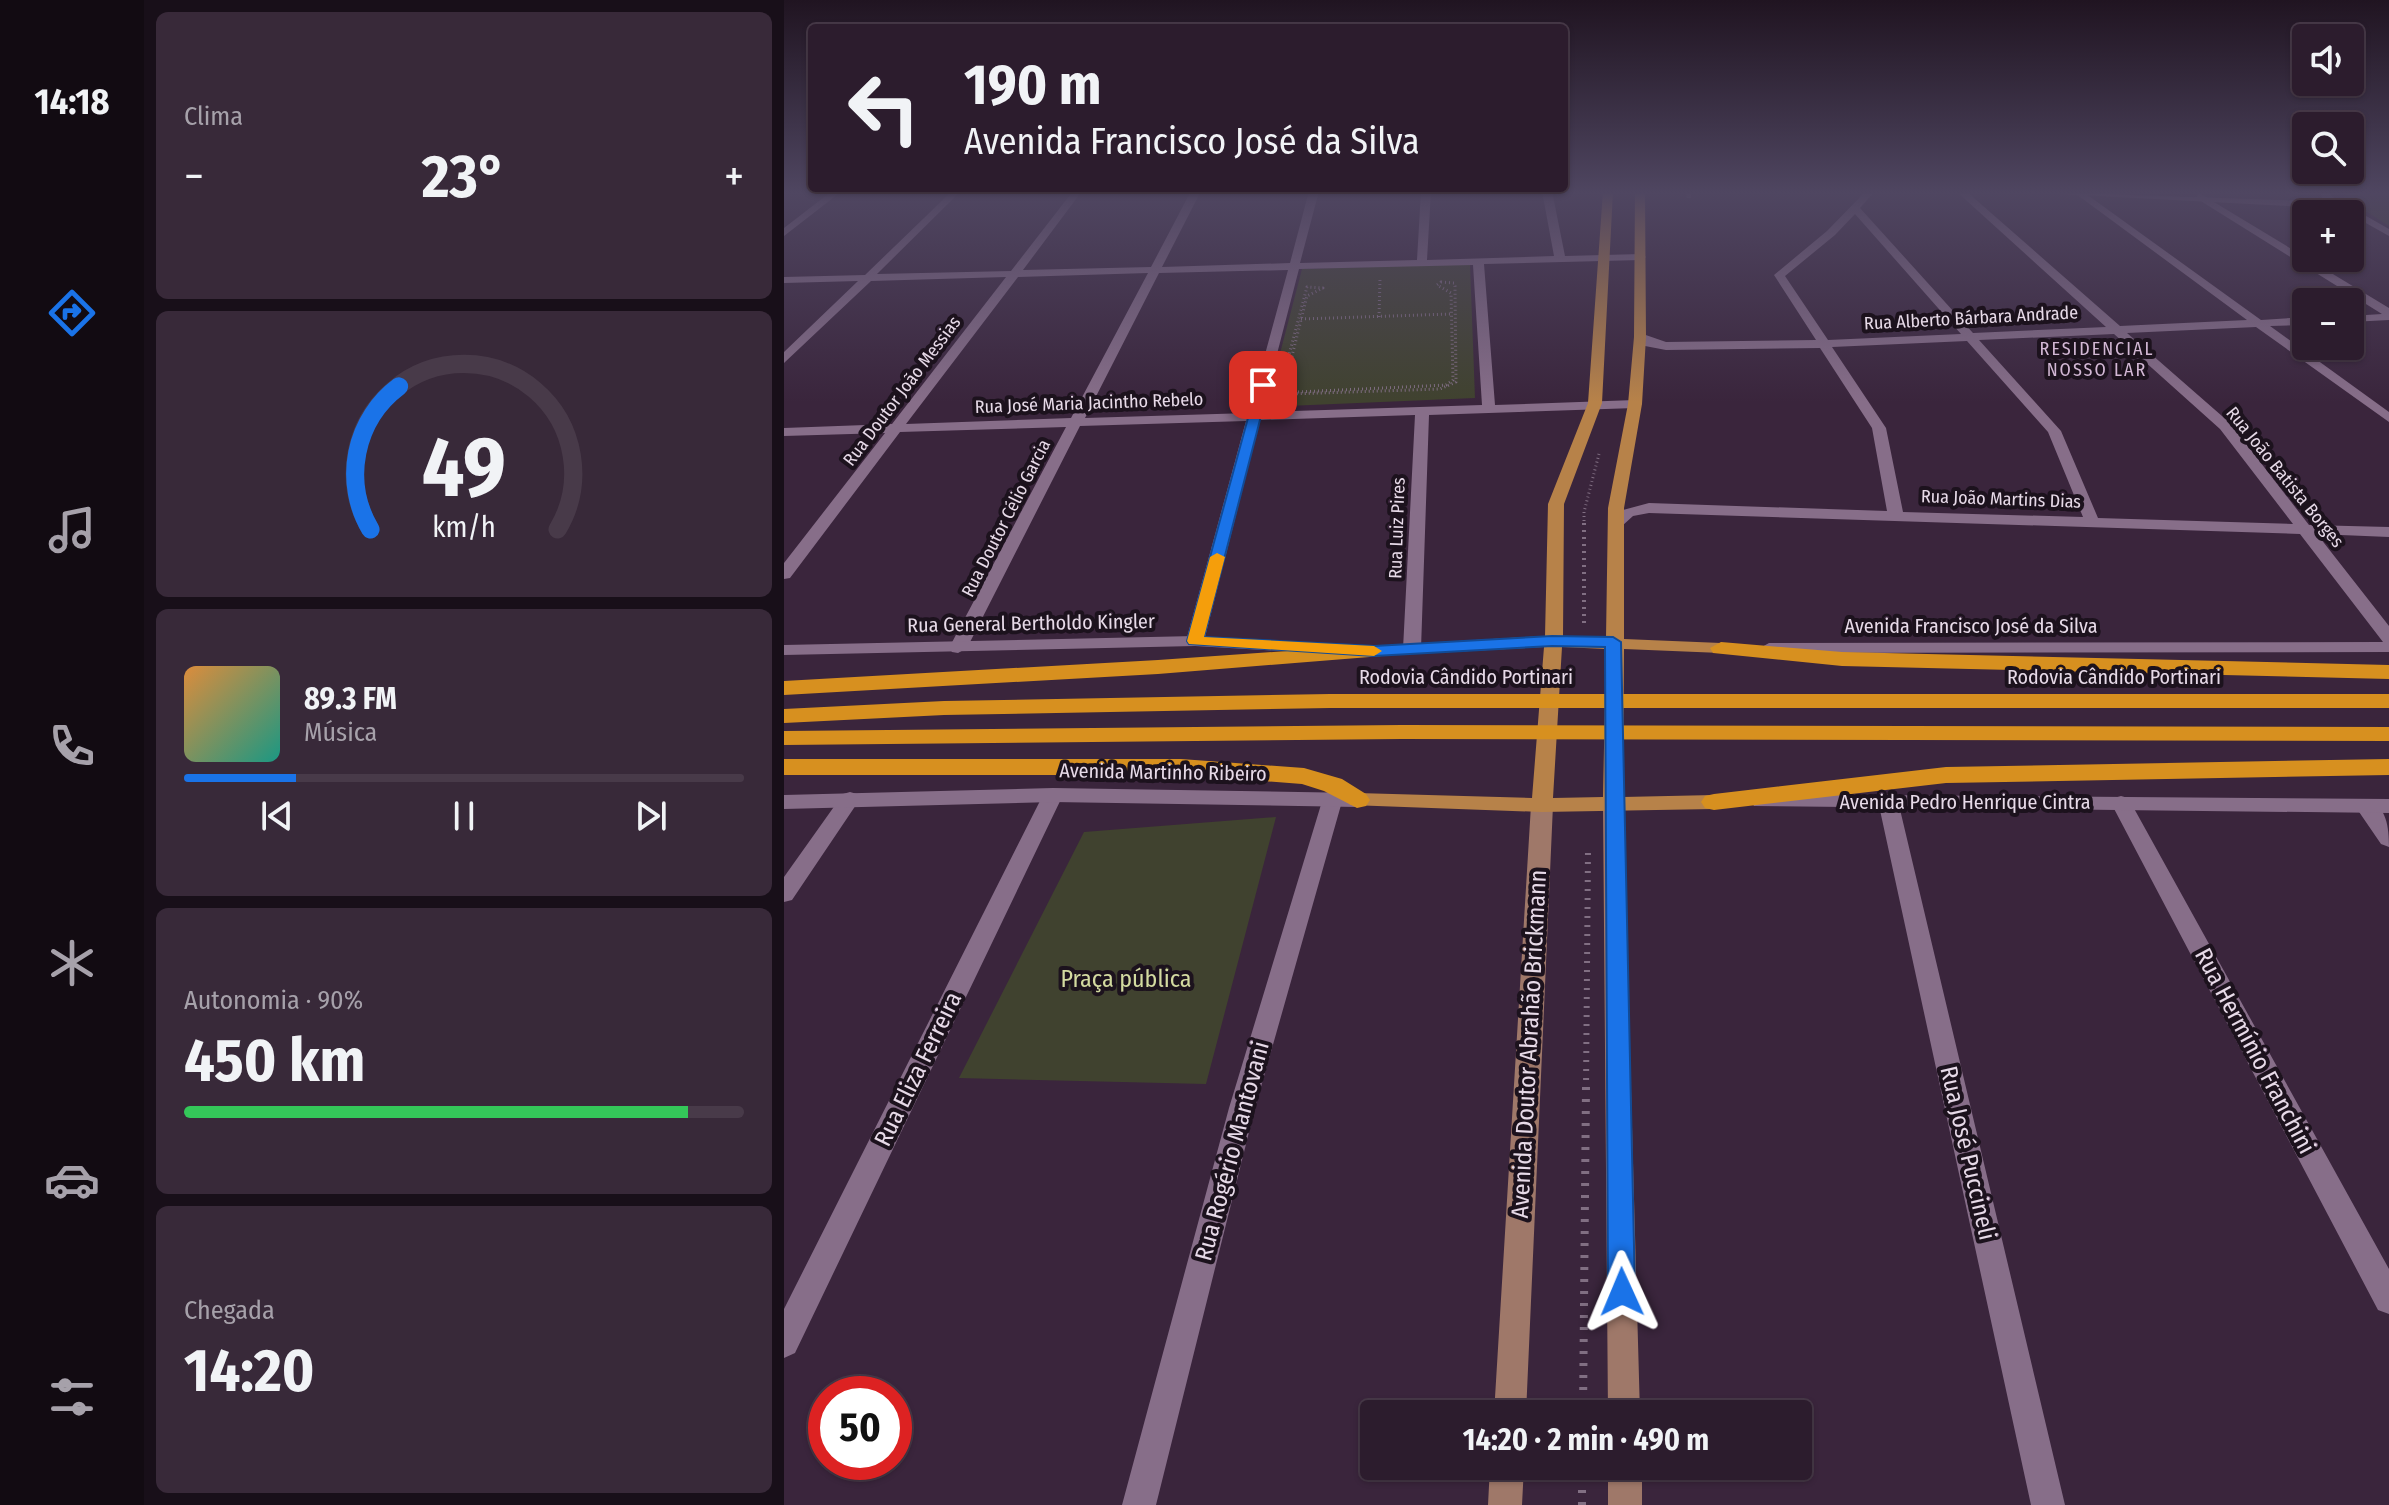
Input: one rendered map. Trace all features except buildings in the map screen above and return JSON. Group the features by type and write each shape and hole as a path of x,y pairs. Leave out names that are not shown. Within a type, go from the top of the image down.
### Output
{"highway":[{"path":"1721,648 1842,659 2389,672"},
{"path":"784,688 1158,667 1374,651"},
{"name":"Rodovia Cândido Portinari","path":"784,716 944,708 1330,701 2389,701"},
{"path":"784,738 1386,732 2389,734"},
{"path":"784,767 1181,767 1304,776 1333,785 1345,799"},
{"path":"1714,802 1890,790 1946,775 2389,767"}],"main road":[{"name":"Avenida Doutor Abrahão Brickmann","path":"1511,1400 1542,805 1553,674 1556,504 1595,403 1605,261"},
{"path":"1623,1400 1601,803 1614,756 1616,523 1635,404 1641,261"},
{"name":"Avenida Francisco José da Silva","path":"1374,651 1552,641 1721,648"},
{"name":"Avenida Martinho Ribeiro","path":"1345,799 1542,805"},
{"path":"1542,805 1714,802"},
{"path":"1505,1505 1506,1480"},
{"path":"1625,1480 1625,1505"}],"street":[{"path":"784,359 885,261"},
{"name":"Rua Doutor João Messias","path":"784,574 1024,261"},
{"name":"Rua Doutor Célio Garcia","path":"958,648 1159,261"},
{"path":"784,280 1410,261"},
{"path":"1478,261 1489,407"},
{"path":"1796,261 1779,275 1821,344 1879,428 1896,516"},
{"path":"1903,261 2054,431 2092,521"},
{"name":"Rua João Batista Borges","path":"2039,261 2225,426 2389,638"},
{"path":"2172,261 2389,418"},
{"path":"2303,261 2389,315"},
{"path":"1195,641 1295,264"},
{"path":"2364,318 2389,315"},
{"name":"Rua Alberto Bárbara Andrade","path":"1640,337 1649,343 1666,346 1821,344 2292,322"},
{"name":"Rua José Maria Jacintho Rebelo","path":"784,432 1635,404"},
{"name":"Rua Luiz Pires","path":"1412,649 1422,409"},
{"name":"Rua João Martins Dias","path":"1616,523 1628,513 1649,508 2389,532"},
{"name":"Rua General Bertholdo Kingler","path":"784,650 1195,641 1374,651"},
{"name":"Avenida Francisco José da Silva","path":"1721,648 2389,647"},
{"name":"Avenida Pedro Henrique Cintra","path":"1890,790 2121,803 2389,806"},
{"name":"Rua José Puccineli","path":"1890,790 2048,1505"},
{"name":"Avenida Martinho Ribeiro","path":"784,802 1053,795 1345,799"},
{"name":"Rua Eliza Ferreira","path":"784,1342 1053,795"},
{"path":"784,894 850,799"},
{"name":"Rua Rogério Mantovani","path":"1139,1505 1242,1108 1345,799"},
{"name":"Rua Hermínio Franchini","path":"2121,803 2389,1299"},
{"path":"2366,806 2389,839"}],"path":[{"path":"1369,262 1380,270 1379,317"},
{"path":"1441,282 1454,283 1455,286 1456,382 1450,386 1440,389 1289,394 1280,389 1307,287 1323,288 1307,296 1284,388 1290,392 1446,385 1453,380 1451,314 1451,293 1437,285 1441,282"},
{"path":"1301,319 1451,314"},
{"path":"1583,1400 1601,803"},
{"path":"1582,1480 1582,1505"}],"green space":[{"path":"1470,264 1475,398 1266,407 1302,269"},
{"name":"Praça pública","path":"1276,817 1206,1084 959,1078 1084,832"}],"slow traffic":[{"path":"1217,557 1195,641 1374,651"}],"district":[{"name":"RESIDENCIAL NOSSO LAR","path":"2097,359"}],"route":[{"path":"1263,385 1195,641 1374,651 1552,641 1613,642 1622,1292"}]}
